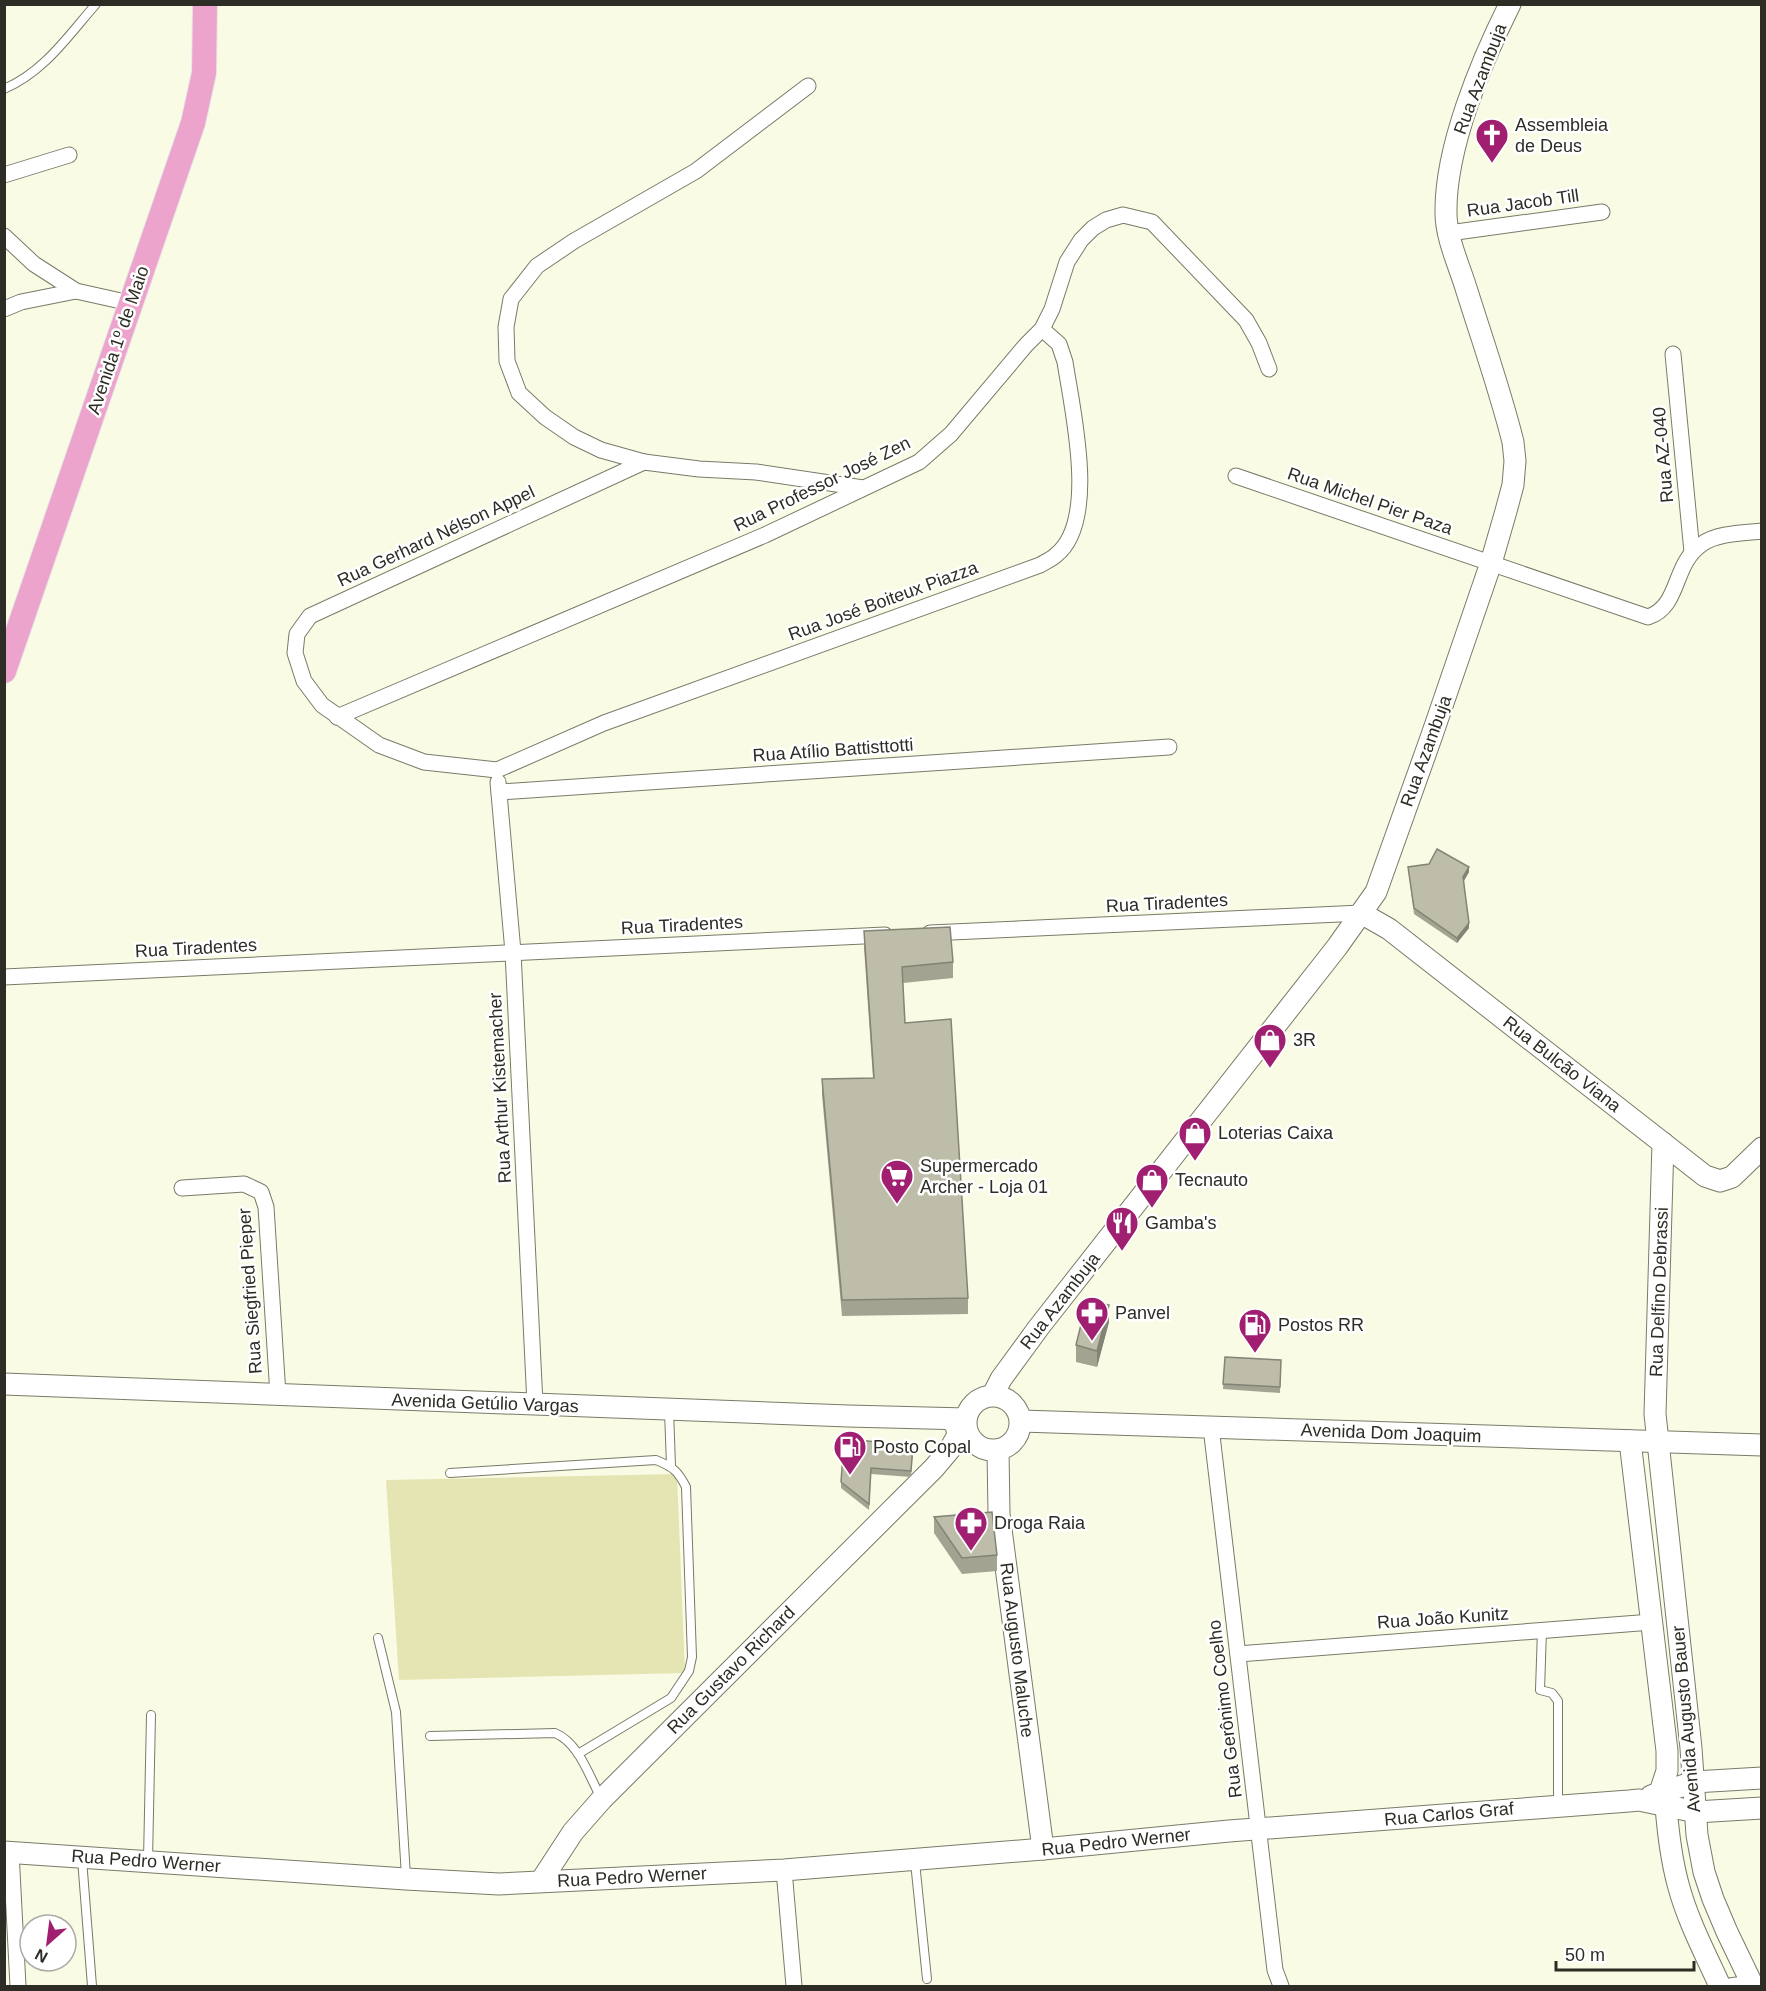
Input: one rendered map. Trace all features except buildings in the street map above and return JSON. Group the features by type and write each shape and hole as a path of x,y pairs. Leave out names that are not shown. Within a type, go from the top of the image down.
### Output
{"main road":[{"name":"Avenida 1º de Maio","path":"6,659 193,123 204,74 205,4"},
{"name":"Rua Azambuja","path":"993,1395 1001,1379 1039,1327 1337,947 1376,892 1491,563 1513,485 1515,461 1513,442 1449,233 1446,215 1447,192 1456,142 1467,105 1510,4"},
{"name":"Rua Bulcão Viana","path":"1361,913 1389,930 1706,1176 1720,1181 1732,1177 1761,1148"},
{"name":"Rua Delfino Debrassi","path":"1658,1442 1655,1414 1663,1143"},
{"name":"Avenida Getúlio Vargas","path":"4,1384 958,1419"},
{"path":"993,1395 1003,1397 1012,1403 1021,1421 1020,1431 1015,1440 1007,1447 998,1450 982,1448 975,1443 958,1419 968,1412 978,1400 993,1395"},
{"name":"Rua Gustavo Richard","path":"541,1881 573,1832 602,1799 934,1468 958,1435 956,1425 958,1419"},
{"name":"Avenida Dom Joaquim","path":"1021,1421 1761,1445"},
{"name":"Avenida Augusto Bauer","path":"1630,1441 1667,1751 1663,1799 1668,1836 1678,1885 1694,1930 1720,1986"},
{"name":"Avenida Augusto Bauer","path":"1658,1442 1694,1782 1697,1835 1704,1872 1727,1932 1752,1984"},
{"name":"Rua Gustavo Richard","path":"934,1468 958,1456 975,1443"},
{"name":"Rua Augusto Maluche","path":"998,1450 999,1514 1043,1849"},
{"path":"1652,1622 1677,1620"},
{"path":"1694,1782 1761,1778"},
{"name":"Rua Carlos Graf","path":"1258,1829 1663,1799 1694,1782"},
{"path":"1663,1799 1696,1812 1761,1808"},
{"name":"Rua Pedro Werner","path":"8,1852 499,1884 784,1870 1258,1829"}],"street":[{"path":"808,86 696,171 574,241 537,266 511,299 506,327 507,361 519,393 545,417 574,437 601,450 644,462 699,469 756,472 863,488"},
{"path":"4,175 69,155"},
{"name":"Rua Jacob Till","path":"1449,233 1602,212"},
{"name":"Rua Professor José Zen","path":"337,717 755,539 919,462 951,434 1042,329 1052,309 1067,262 1081,240 1093,228 1106,220 1123,215 1152,222 1246,320 1259,343 1269,369"},
{"path":"4,236 34,264 76,291 130,303"},
{"path":"4,309 21,302 76,291"},
{"name":"Rua José Boiteux Piazza","path":"497,770 604,723 1029,569 1058,555 1078,516 1081,479 1065,362 1059,344 1042,329"},
{"name":"Rua AZ-040","path":"1673,354 1692,552"},
{"name":"Rua Gerhard Nélson Appel","path":"497,770 424,762 379,745 337,717 322,705 304,681 295,653 297,634 310,616 644,462"},
{"name":"Rua Michel Pier Paza","path":"1236,476 1647,616 1656,614 1667,602 1684,562 1692,552"},
{"path":"1692,552 1703,543 1723,537 1761,531"},
{"name":"Rua Atílio Battisttotti","path":"499,792 1169,747"},
{"name":"Rua Arthur Kistemacher","path":"497,770 513,952 535,1404"},
{"name":"Rua Tiradentes","path":"920,934 1361,913"},
{"name":"Rua Tiradentes","path":"4,977 898,935"},
{"name":"Rua Siegfried Pieper","path":"182,1188 244,1184 261,1192 266,1207 278,1395"},
{"name":"Rua Gerônimo Coelho","path":"1211,1427 1275,1970 1281,1986"},
{"name":"Rua João Kunitz","path":"1238,1654 1652,1622"},
{"path":"8,1852 18,1986"},
{"path":"784,1870 795,1986"},
{"path":"1730,1986 1752,1984"}],"lane":[{"path":"4,89 34,72 54,54 96,4"},
{"path":"669,1409 671,1466"},
{"path":"450,1473 656,1460 671,1466 680,1475 686,1487 692,1657 689,1671 671,1698 578,1755"},
{"path":"1542,1630 1540,1690 1552,1693 1558,1701 1558,1805"},
{"path":"378,1638 396,1712 406,1879"},
{"path":"148,1861 151,1715"},
{"path":"430,1736 555,1733 566,1737 602,1799"},
{"path":"82,1857 92,1986"},
{"path":"915,1860 927,1979"}],"green space":[{"path":"677,1474 685,1673 399,1680 386,1480"}],"place":[{"name":"Assembleia de Deus","path":"1492,164"},
{"name":"3R","path":"1270,1069"},
{"name":"Loterias Caixa","path":"1195,1162"},
{"name":"Supermercado Archer - Loja 01","path":"897,1205"},
{"name":"Tecnauto","path":"1152,1209"},
{"name":"Gamba's","path":"1122,1252"},
{"name":"Panvel","path":"1092,1342"},
{"name":"Postos RR","path":"1255,1354"},
{"name":"Posto Copal","path":"850,1476"},
{"name":"Droga Raia","path":"971,1552"}]}
